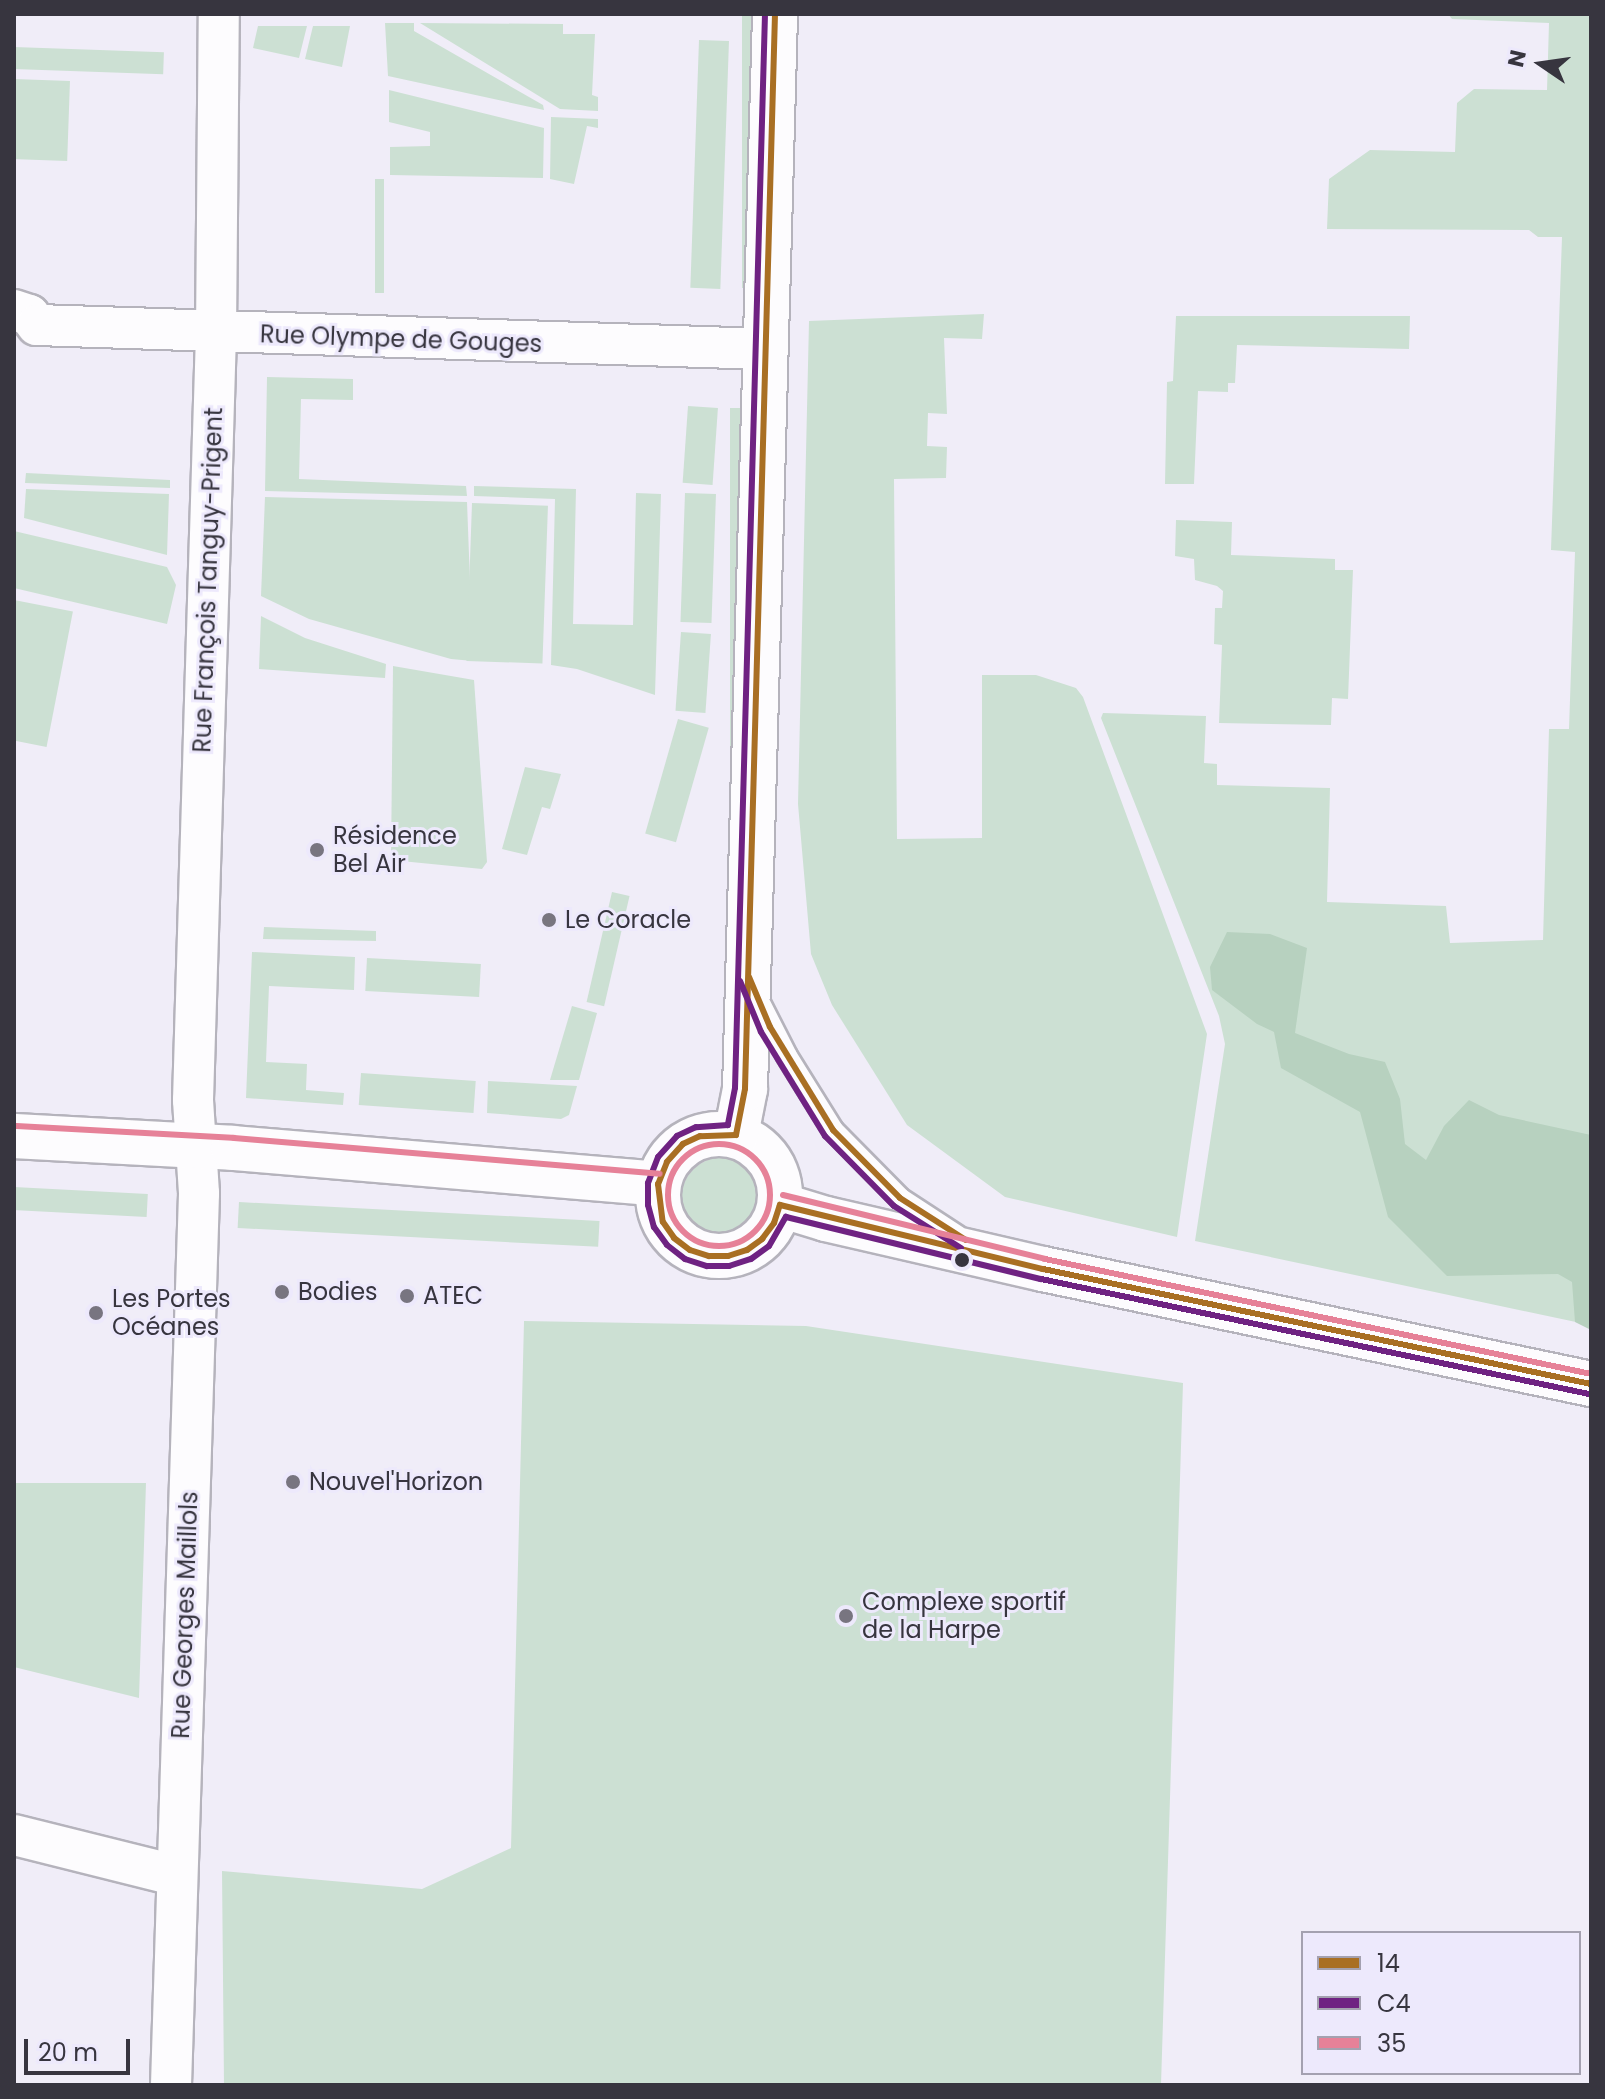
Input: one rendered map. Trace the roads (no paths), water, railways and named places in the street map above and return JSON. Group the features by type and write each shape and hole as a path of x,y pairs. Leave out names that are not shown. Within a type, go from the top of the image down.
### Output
{"street":[{"name":"Rue François Tanguy-Prigent","path":"196,1146 193,1100 216,333 219,14"},
{"path":"736,1135 745,1089 775,14"},
{"name":"Rue Olympe de Gouges","path":"22,326 765,349"},
{"path":"709,1134 736,1135 752,1142 775,1169 780,1205 774,1223 762,1239 747,1250 728,1256 709,1256 690,1250 674,1238 660,1212 658,1184 667,1162 683,1144 709,1134"},
{"path":"14,1136 196,1146 658,1184"},
{"name":"Rue Georges Maillols","path":"171,2085 175,1875 199,1193 196,1146"},
{"path":"780,1205 826,1219 996,1259 1591,1384"},
{"path":"14,1835 175,1875"}],"lane":[{"path":"748,976 770,1027 833,1130 900,1198 996,1259"}],"place":[{"name":"Résidence Bel Air","path":"317,850"},
{"name":"Le Coracle","path":"549,920"},
{"name":"Bodies","path":"282,1292"},
{"name":"ATEC","path":"407,1296"},
{"name":"Les Portes Océanes","path":"96,1313"},
{"name":"Nouvel'Horizon","path":"293,1482"},
{"name":"Complexe sportif de la Harpe","path":"846,1616"}]}
